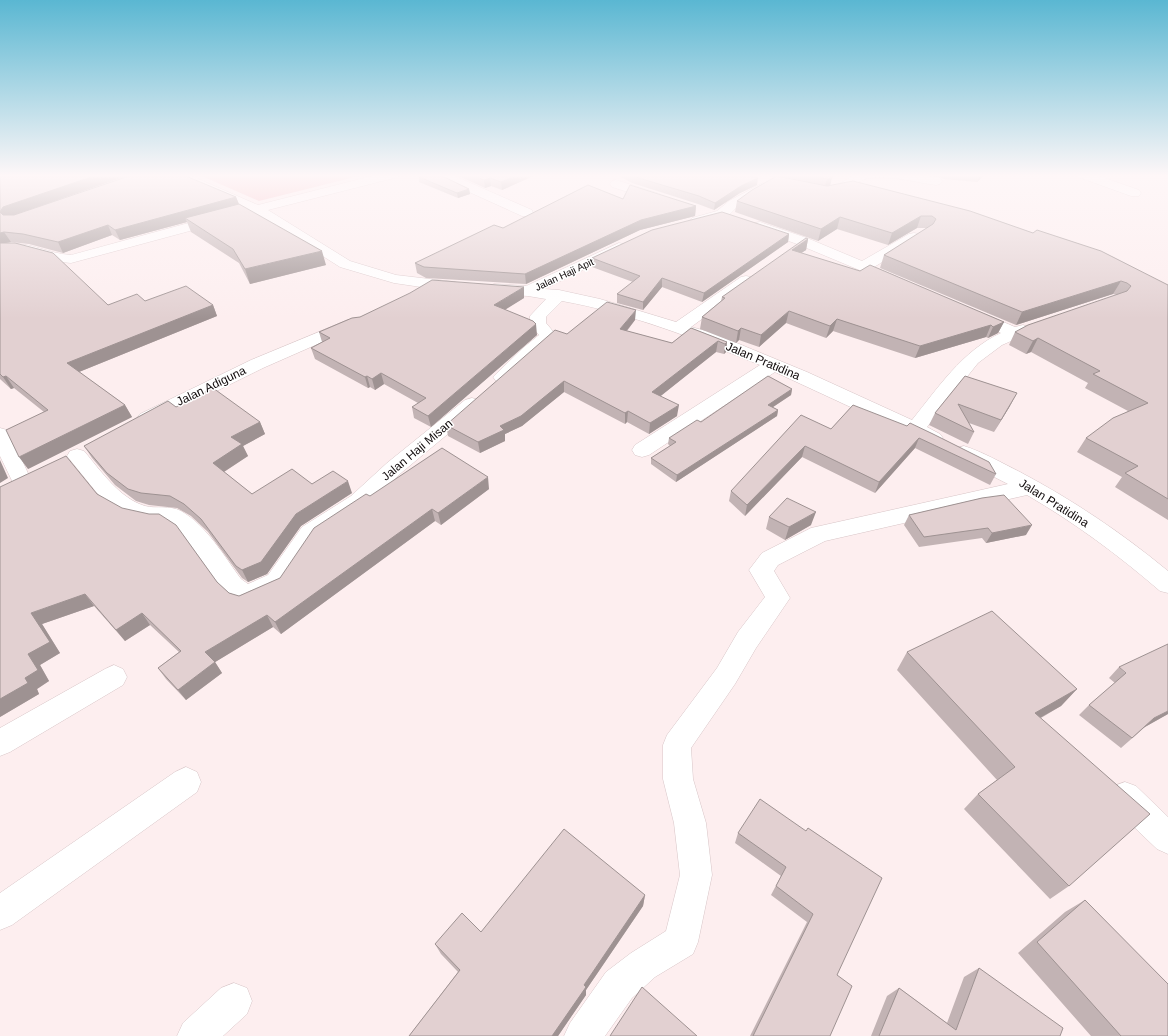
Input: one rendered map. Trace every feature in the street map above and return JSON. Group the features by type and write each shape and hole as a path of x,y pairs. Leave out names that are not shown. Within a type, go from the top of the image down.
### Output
{"street":[{"path":"0,249 21,246 56,258 71,259 207,222"},
{"name":"Jalan Pratidina","path":"278,222 345,264 373,274 423,284 528,290 559,295 594,302 704,336 801,376 1006,473 1062,506 1117,543 1168,584"},
{"path":"687,224 699,222"},
{"path":"744,222 802,241 907,286"},
{"path":"863,268 923,232"},
{"name":"Jalan Haji Apit","path":"528,290 565,274 632,240"},
{"path":"790,249 802,241"},
{"path":"678,328 759,271"},
{"path":"406,299 417,293 423,284"},
{"name":"Jalan Haji Misan","path":"78,455 114,499 138,512 157,516 172,516 192,530 233,586 246,596 276,582 310,533 359,501 394,468 456,418 529,352 550,336 538,324 538,316 559,295"},
{"path":"965,311 1015,333"},
{"name":"Jalan Adiguna","path":"131,426 258,364 362,319"},
{"path":"915,429 972,359 982,350 1015,333 1038,325"},
{"path":"642,450 772,365"},
{"path":"0,434 21,483"},
{"path":"583,1036 619,985 643,965 681,942 696,875 690,823 678,779 677,745 726,676 747,640 778,598 761,570 770,559 819,534 1030,487"},
{"path":"0,743 114,677"},
{"path":"1105,778 1168,838"},
{"path":"0,912 186,782"},
{"path":"196,1036 234,1001"}],"building":[{"path":"0,222 143,222 115,230 108,225 58,242 23,234 0,233"},
{"path":"192,222 271,222 322,251 245,269 233,249"},
{"path":"514,222 636,222 525,274 424,267 415,263 494,225 503,228"},
{"path":"682,222 754,222 789,234 704,293 662,278 643,302 617,294 640,276 592,258 652,230"},
{"path":"801,222 832,222 821,229"},
{"path":"857,222 910,222 892,233"},
{"path":"934,222 1002,222 1033,233 1037,230 1101,251 1168,285 1168,499 1125,473 1138,466 1086,438 1113,418 1148,403 1093,374 1100,371 1038,338 1033,341 1015,332 1028,325 1127,291 1131,286 1121,281 1022,312 884,255"},
{"path":"806,238 808,239 792,250 860,271 870,265 1004,322 993,327 991,325 920,346 837,319 830,326 789,311 761,335 741,328 738,331 702,317 725,298 722,297"},
{"path":"0,243 15,243 53,253 108,305 137,294 145,301 186,286 213,305 67,363 125,405 19,457 6,430 48,410 6,376 3,377 0,374"},
{"path":"432,280 524,287 494,305 533,321 536,324 428,416 412,407 426,398 381,373 372,379 367,376 365,377 311,348 330,338 319,332 352,318 360,317 410,293"},
{"path":"607,302 636,310 620,329 672,343 691,328 727,342 725,344 718,341 652,392 679,405 650,423 628,411 625,413 564,381 521,416 500,426 504,430 478,442 446,425 555,330 567,334"},
{"path":"768,376 792,389 768,405 778,410 677,475 651,458 676,442 669,438 697,420 701,422"},
{"path":"965,376 1017,393 1001,420 958,404 974,432 935,413"},
{"path":"213,388 260,422 231,437 242,444 213,463 252,494 292,469 312,484 333,471 348,481 296,514 261,562 242,570 236,566 201,519 184,504 170,496 141,493 128,489 107,473 84,446 168,401 176,407"},
{"path":"853,405 907,426 910,423 933,434 989,462 996,474 919,438 879,482 805,446 747,505 731,491 801,415 831,429"},
{"path":"442,448 488,477 438,513 432,509 275,622 267,615 205,652 215,662 178,690 158,668 181,651 142,613 116,630 85,594 31,613 50,642 28,654 38,670 25,678 28,683 0,699 0,487 66,456 97,494 122,508 149,514 159,514 176,525 217,582 229,593 239,596 280,578 314,528 366,494 370,496"},
{"path":"1004,495 1032,525 992,533 988,528 924,537 909,515 982,498"},
{"path":"787,498 816,512 789,527 769,517"},
{"path":"992,611 1077,689 1035,713 1150,814 1069,886 978,794 1015,767 907,652"},
{"path":"1168,644 1168,711 1154,718 1132,738 1089,705 1126,673 1119,667"},
{"path":"760,799 806,831 808,828 882,878 837,975 852,986 830,1036 753,1036 813,914 776,886 786,867 738,833"},
{"path":"564,829 645,895 584,985 586,987 552,1036 409,1036 460,970 435,944 462,913 481,932"},
{"path":"1085,900 1168,984 1168,1036 1121,1036 1037,942"},
{"path":"979,968 1063,1028 1060,1036 879,1036 899,988 956,1030"},
{"path":"642,987 697,1036 610,1036"}]}
